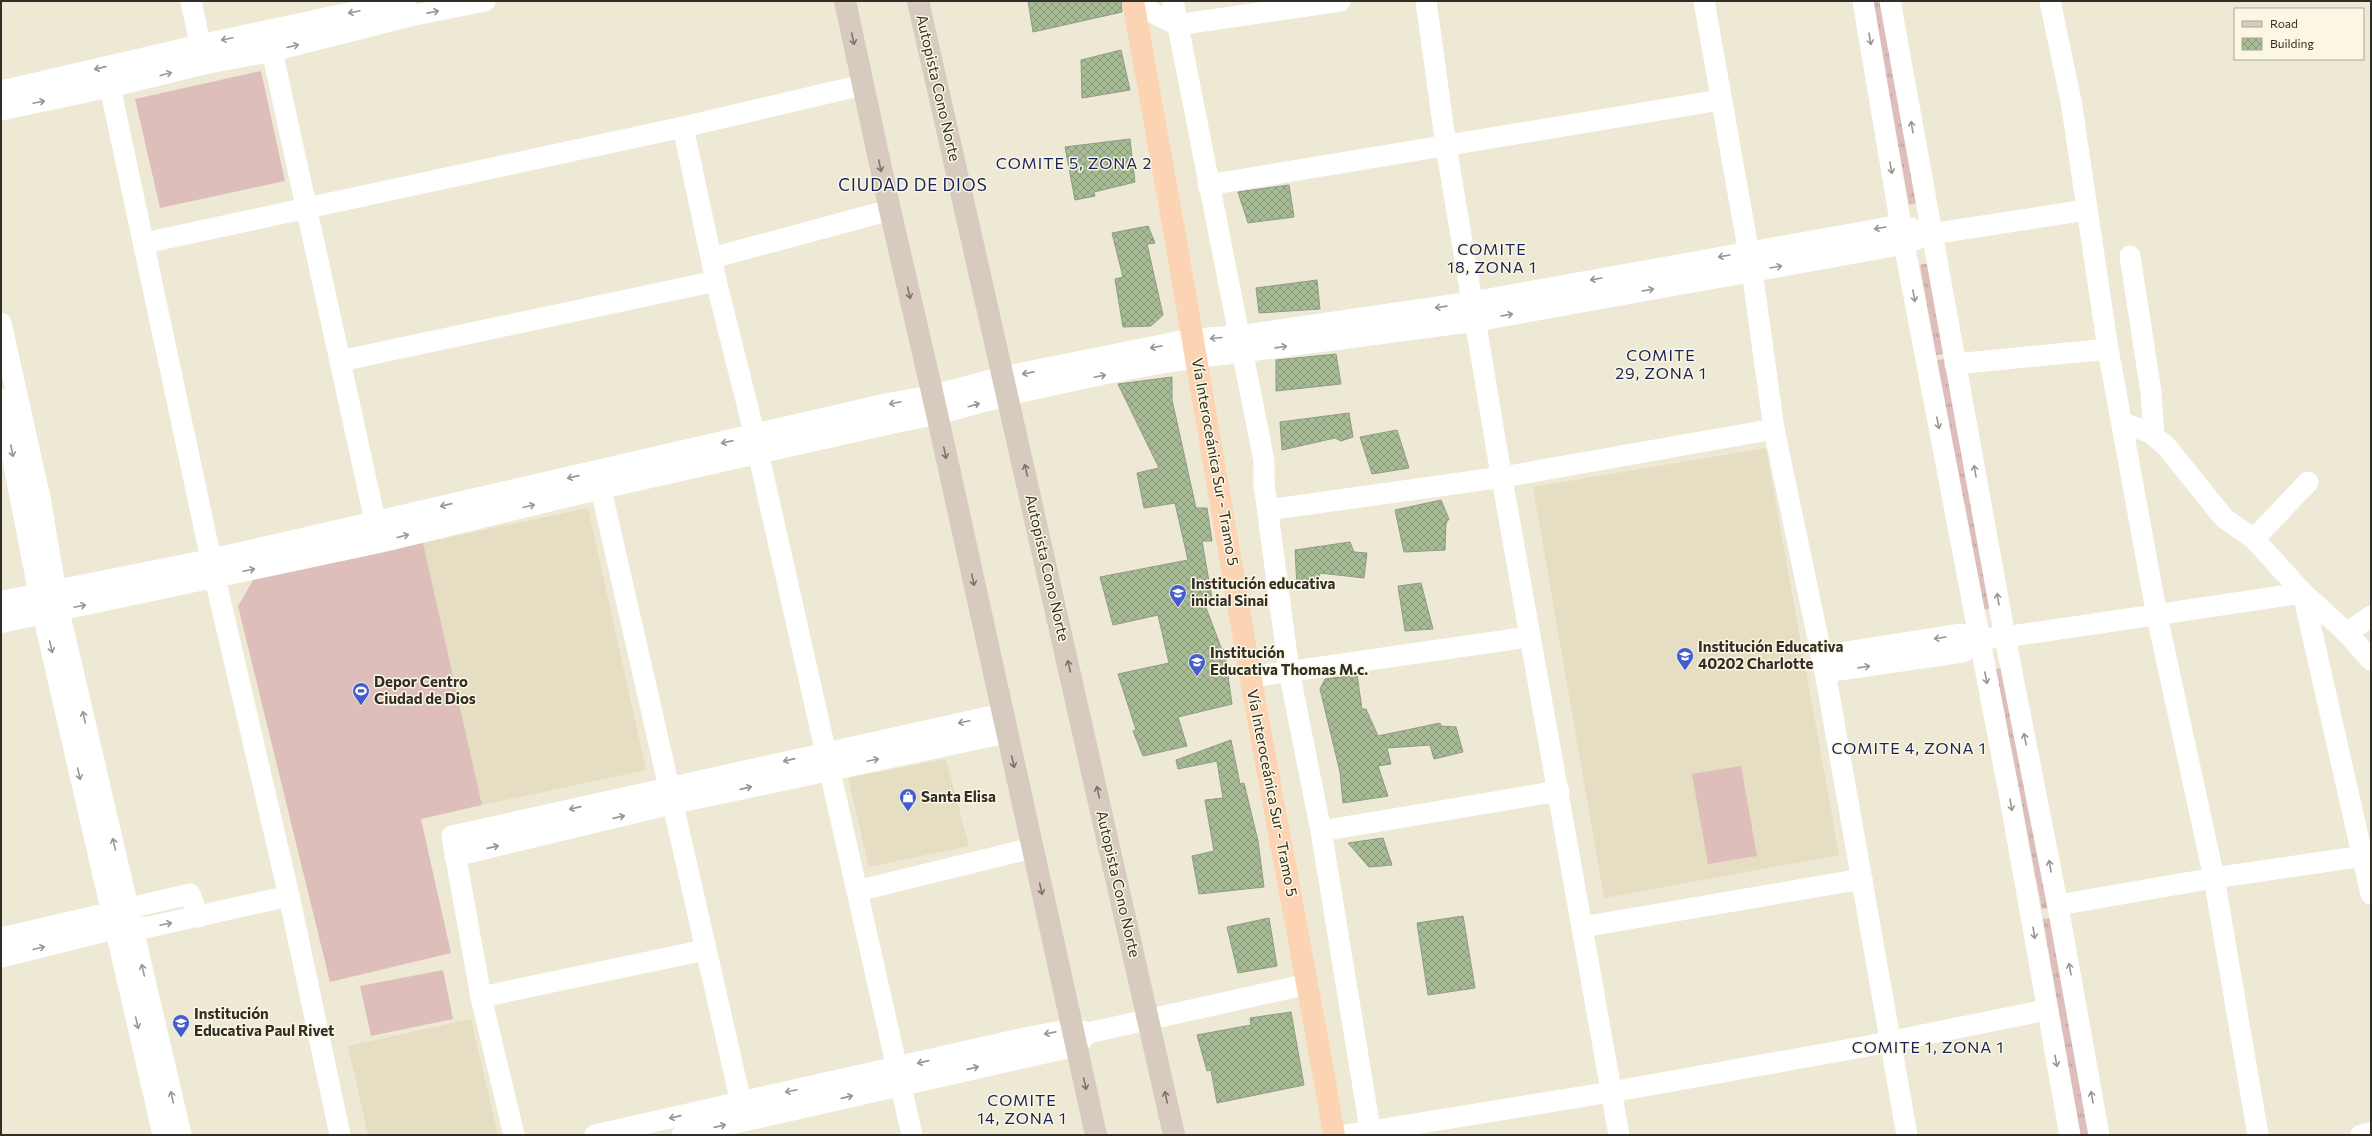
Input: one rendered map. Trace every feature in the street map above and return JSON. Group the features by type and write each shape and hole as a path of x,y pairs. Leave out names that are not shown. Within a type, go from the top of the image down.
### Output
{"highway":[{"name":"Vía Interoceánica Sur - Tramo 5","path":"1133,2 1196,348 1251,676 1308,984 1334,1135"}],"main road":[{"path":"845,1 1032,848 1079,1036 1096,1135"},
{"name":"Autopista Cono Norte","path":"918,1 1007,386 1174,1135"}],"street":[{"path":"191,1 202,54"},
{"path":"2,103 408,6 485,1"},
{"path":"1173,1 1208,185 1264,461 1264,484 1289,671 1321,831 1371,1133"},
{"path":"1133,2 1177,25 1340,1"},
{"path":"1426,1 1446,146 1529,637 1619,1135"},
{"path":"1704,1 1720,100 1750,261 1774,429 1823,664 1862,879 1889,1042 1907,1135"},
{"path":"1863,1 1903,234 1978,639 2010,798 2046,1010 2070,1135"},
{"path":"1890,1 2005,637 2058,905 2099,1135"},
{"path":"2050,1 2071,101 2086,210 2108,349 2157,616 2214,878 2258,1135"},
{"path":"2,103 110,87 202,54 272,51 408,6"},
{"path":"272,51 377,532"},
{"path":"145,243 683,127 863,85"},
{"path":"110,87 145,243 213,569 289,896 340,1135"},
{"path":"1208,185 1720,100"},
{"path":"683,127 716,282 829,760 912,1135"},
{"path":"712,258 890,210"},
{"path":"1,622 49,602 213,569 599,480 756,446 904,420 935,406 1007,386 1196,348 1240,344 1474,312 1903,234 1931,234 2086,210"},
{"path":"2130,256 2151,392 2154,436"},
{"path":"340,361 716,282"},
{"path":"1,323 40,498 49,602"},
{"path":"1955,364 2108,349"},
{"path":"1,399 122,919 163,1135"},
{"path":"2122,423 2149,432 2154,436 2176,457 2224,518 2254,539 2303,593 2347,633 2371,660"},
{"path":"1268,510 1503,477 1774,429"},
{"path":"599,480 669,795 743,1111"},
{"path":"2254,539 2308,482"},
{"path":"1823,664 1960,634 1978,639 2005,637 2157,616 2303,593"},
{"path":"2303,593 2367,856 2371,894"},
{"path":"1,602 49,602"},
{"path":"2347,633 2371,616"},
{"path":"1251,676 1529,637"},
{"path":"514,1135 481,997 455,856 669,795 1004,723"},
{"path":"1321,831 1558,791"},
{"path":"857,891 1032,848"},
{"path":"2058,905 2214,878 2367,856"},
{"path":"1582,927 1862,879"},
{"path":"1,938 122,919 149,927 289,896"},
{"path":"1,957 122,919"},
{"path":"122,919 181,1135"},
{"path":"481,997 705,950"},
{"path":"595,1135 743,1111 1308,984"},
{"path":"1346,1135 1371,1133 1611,1092 1889,1042 2046,1010"},
{"path":"682,1135 743,1111"},
{"path":"2361,1135 2371,1134"}],"shaded area":[{"name":"Institución Educativa 40202 Charlotte","path":"1766,448 1839,855 1604,898 1533,487"},
{"path":"588,508 646,770 482,805 423,543"},
{"name":"Santa Elisa","path":"946,759 969,846 869,867 848,778"},
{"path":"471,1019 498,1135 368,1135 348,1046"}],"green space":[{"path":"1872,1 1882,1 1917,203 1909,205"},
{"path":"261,71 285,181 160,208 135,99"},
{"path":"1929,263 1944,354 1936,355 1920,265"},
{"path":"1945,359 1991,608 1983,610 1937,360"},
{"name":"Depor Centro Ciudad de Dios","path":"423,543 482,805 421,819 451,953 330,982 238,606 255,577"},
{"path":"2002,668 2049,908 2042,909 1995,669"},
{"path":"1741,766 1757,856 1708,864 1692,774"},
{"path":"2051,918 2090,1135 2080,1135 2043,919"},
{"path":"443,970 453,1019 371,1036 360,986"}],"building":[{"path":"1028,1 1121,1 1122,12 1033,32"},
{"path":"1121,50 1130,90 1082,98 1081,60"},
{"path":"1130,139 1135,182 1094,192 1095,196 1075,200 1065,147"},
{"path":"1289,185 1294,217 1248,223 1238,192"},
{"path":"1148,226 1155,243 1147,244 1163,315 1151,326 1123,327 1115,279 1123,277 1112,233"},
{"path":"1317,280 1320,309 1259,313 1256,288"},
{"path":"1336,354 1341,384 1276,391 1276,360"},
{"path":"1172,377 1172,400 1196,508 1207,508 1212,541 1202,541 1213,604 1205,605 1222,650 1224,649 1232,704 1178,717 1187,746 1143,756 1133,731 1136,730 1118,674 1169,663 1158,615 1113,625 1100,577 1188,560 1175,503 1144,508 1137,473 1159,468 1118,384"},
{"path":"1349,413 1353,437 1341,441 1335,438 1282,450 1280,422"},
{"path":"1397,430 1409,468 1372,474 1360,437"},
{"path":"1441,500 1449,519 1446,523 1445,550 1404,552 1395,510"},
{"path":"1350,542 1354,552 1367,553 1364,578 1320,573 1318,585 1297,587 1295,550"},
{"path":"1421,583 1433,629 1405,631 1398,586"},
{"path":"1357,675 1362,709 1366,709 1378,736 1440,723 1441,726 1456,727 1463,752 1434,759 1430,745 1387,748 1391,764 1378,766 1388,796 1343,803 1340,772 1320,689 1325,679"},
{"path":"1231,740 1240,784 1244,783 1258,841 1264,887 1199,894 1192,856 1214,851 1205,800 1223,798 1217,761 1178,769 1176,760"},
{"path":"1383,838 1392,865 1369,867 1348,843"},
{"path":"1463,916 1475,988 1428,995 1417,923"},
{"path":"1269,918 1277,966 1238,973 1227,927"},
{"path":"1291,1012 1304,1085 1217,1103 1211,1070 1207,1071 1197,1035 1251,1025 1250,1018"}],"place":[{"name":"Institución educativa inicial Sinai","path":"1178,608"},
{"name":"Institución Educativa 40202 Charlotte","path":"1685,671"},
{"name":"Institución Educativa Thomas M.c.","path":"1197,677"},
{"name":"Depor Centro Ciudad de Dios","path":"361,706"},
{"name":"Santa Elisa","path":"908,812"},
{"name":"Institución Educativa Paul Rivet","path":"181,1038"}],"district":[{"name":"COMITE 5, ZONA 2","path":"1074,163"},
{"name":"CIUDAD DE DIOS","path":"913,185"},
{"name":"COMITE 18, ZONA 1","path":"1492,258"},
{"name":"COMITE 29, ZONA 1","path":"1661,364"},
{"name":"COMITE 4, ZONA 1","path":"1909,748"},
{"name":"COMITE 1, ZONA 1","path":"1928,1047"},
{"name":"COMITE 14, ZONA 1","path":"1022,1109"}]}
